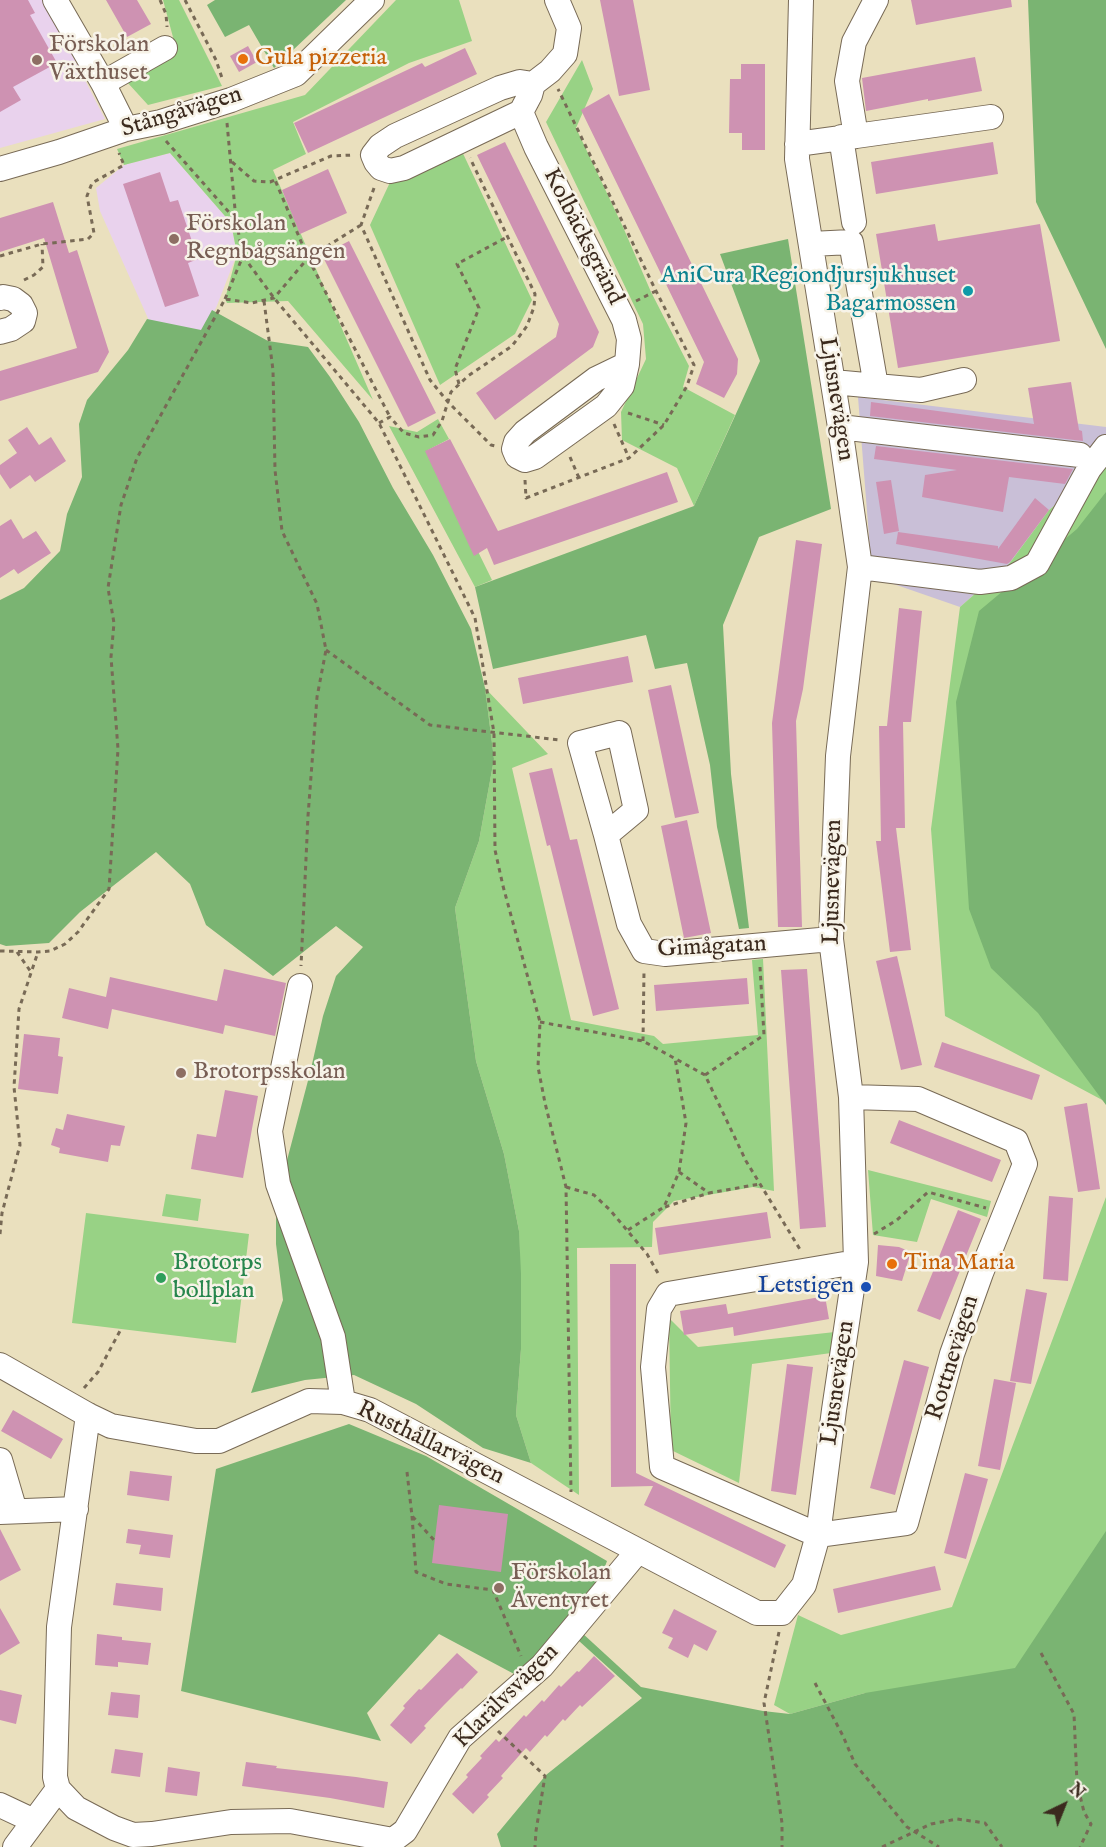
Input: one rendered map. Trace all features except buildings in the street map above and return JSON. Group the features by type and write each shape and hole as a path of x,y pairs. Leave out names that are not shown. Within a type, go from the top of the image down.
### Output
{"street":[{"path":"55,0 103,82 126,129"},
{"name":"Stångåvägen","path":"0,169 70,149 126,129 161,122 231,100 296,74 372,0"},
{"path":"533,84 520,82 500,88 395,136 380,146 377,162 390,171 404,168 521,112 533,84 550,71 565,54 569,28 557,0"},
{"name":"Ljusnevägen","path":"783,1613 804,1585 818,1535 856,1262 851,1097 831,939 838,756 860,567 797,159 801,0"},
{"path":"854,222 847,81 854,42 876,0"},
{"path":"103,82 165,48"},
{"name":"Kolbäcksgränd","path":"514,449 517,456 525,460 535,457 606,406 622,386 629,339 624,320 536,147 521,112"},
{"path":"797,144 991,117"},
{"path":"811,244 851,242 876,386"},
{"path":"0,332 23,321 25,313 21,305 13,299 3,297 9,291"},
{"path":"514,449 516,442 525,432 596,379 627,364"},
{"path":"833,382 921,390 964,380"},
{"path":"840,427 1080,455"},
{"path":"860,567 980,582 1011,578 1037,564 1089,469 1106,447"},
{"path":"580,743 618,733 636,810 606,835"},
{"name":"Gimågatan","path":"580,743 629,924 644,951 665,954 831,939"},
{"path":"300,986 270,1131 278,1184 333,1337 343,1402"},
{"name":"Rottnevägen","path":"818,1535 906,1523 952,1353 1025,1164 1016,1142 918,1099 851,1097"},
{"path":"818,1535 662,1467 653,1367 658,1309 668,1293 856,1262"},
{"name":"Rusthållarvägen","path":"0,1365 111,1426 196,1442 219,1442 309,1401 343,1402 370,1410 757,1613 783,1613"},
{"path":"15,1847 58,1789 55,1777 59,1627 88,1415"},
{"path":"0,1460 7,1511 76,1509"},
{"name":"Klarälvsvägen","path":"58,1789 76,1808 114,1828 129,1841 152,1834 231,1822 290,1821 393,1840 405,1831 460,1738 543,1666 638,1551"},
{"path":"0,1805 34,1821"}],"path":[{"path":"160,0 166,14 168,44 165,48"},
{"path":"185,0 216,60 236,114 226,117 236,220 243,256 274,298 379,423 475,618 494,733 495,850 540,1022 538,1067 566,1187 571,1494 564,1510"},
{"path":"162,136 236,220"},
{"path":"275,180 308,258 390,417 404,433 419,437 433,435 442,421 451,392 468,376 512,346 527,326 534,307 535,294 461,140"},
{"path":"231,161 254,181 270,182 331,156 377,162 361,225 430,380 448,402 491,445 514,449"},
{"path":"0,256 42,244 88,239 94,232 87,196 92,183 124,165"},
{"path":"225,299 252,303 274,298 308,258 361,225"},
{"path":"459,384 455,369 479,308 457,264 507,237"},
{"path":"9,291 43,267 42,244"},
{"path":"0,951 50,951 65,944 78,932 109,890 118,749 111,657 114,623 108,588 121,505 137,458 225,299 243,256"},
{"path":"264,301 273,370 275,470 282,531 317,604 326,650 317,697 308,816 300,986"},
{"path":"606,406 664,425"},
{"path":"606,406 629,458"},
{"path":"379,423 390,417"},
{"path":"326,650 430,725 580,743"},
{"path":"643,1041 644,951"},
{"path":"17,952 32,972"},
{"path":"0,1234 2,1213 20,1145 14,1087 19,1009 38,952"},
{"path":"705,1075 764,1035 760,959"},
{"path":"540,1022 643,1041 705,1075 746,1161 812,1269"},
{"path":"664,1207 679,1172 686,1123 675,1058"},
{"path":"679,1172 709,1193"},
{"path":"628,1230 664,1207 709,1193 760,1184"},
{"path":"566,1187 594,1195 628,1230 647,1254 668,1293"},
{"path":"873,1235 897,1220 928,1192 1005,1213"},
{"path":"83,1390 98,1371 121,1329"},
{"path":"407,1472 416,1572 446,1584 493,1590 530,1677"},
{"path":"412,1516 434,1540"},
{"path":"782,1847 782,1823 764,1703 783,1613"},
{"path":"1041,1653 1074,1714 1077,1783 1084,1812 1091,1824 1080,1847"},
{"path":"815,1683 855,1764 907,1827 939,1847"},
{"path":"484,1717 545,1776 535,1847"},
{"path":"882,1847 931,1824 957,1819 985,1823 1002,1847"}],"shaded area":[{"name":"Förskolan Växthuset","path":"0,0 44,0 105,119 0,148"},
{"name":"Förskolan Regnbågsängen","path":"170,153 231,223 237,254 216,308 197,340 155,334 100,211 96,188 124,165"},
{"path":"858,397 1106,427 1106,436 1073,491 1049,510 1009,564 960,607 885,581 871,562"}],"green space":[{"path":"163,0 179,0 222,86 148,105 127,82 177,52"},
{"path":"215,0 346,0 274,68 249,25 225,37 207,5"},
{"path":"396,0 459,0 472,41 409,63 293,122 306,154 273,170 373,400 288,301 227,303 225,299 237,254 231,223 170,153 124,165 117,149 305,95"},
{"path":"1028,0 1106,0 1106,349 1036,202"},
{"path":"582,60 593,89 576,128 651,292 689,366 683,387 735,415 694,506 677,468 622,440 621,412 646,359 643,324 546,122"},
{"path":"459,145 532,300 515,334 440,385 370,225 392,178"},
{"path":"788,239 831,509 759,537 723,625 731,774 749,928 739,929 717,827 710,765 687,663 655,669 646,635 493,669 475,587 694,506 760,361 720,254"},
{"path":"212,310 268,341 308,347 359,422 471,629 485,688 494,759 479,841 455,908 476,1061 504,1154 519,1231 521,1349 516,1415 531,1463 483,1448 416,1404 354,1375 305,1380 251,1393 283,1300 276,1244 276,1202 323,1016 336,976 363,947 336,926 273,976 206,925 190,884 156,852 80,912 49,943 6,946 0,944 0,600 24,588 60,551 67,514 82,477 79,424 87,400 128,350 147,319 201,330"},
{"path":"438,419 449,439 428,450 492,580 475,587 389,426 417,432"},
{"path":"1106,436 1106,1102 945,1016 931,829 960,607 1009,564 1049,510 1073,491"},
{"path":"1106,492 1106,1105 1038,1013 991,968 969,909 956,702 979,611 1077,529"},
{"path":"485,688 548,754 512,768 571,1020 654,1036 663,1044 758,1035 752,960 763,959 774,1191 753,1187 674,1201 653,1222 652,1247 577,1248 579,1495 531,1463 516,1415 521,1349 519,1231 504,1154 476,1061 455,908 479,841 494,759"},
{"path":"868,1170 991,1201 987,1217 931,1199 917,1242 873,1235"},
{"path":"166,1194 201,1199 198,1221 162,1216"},
{"path":"1106,1197 1106,1847 865,1693 790,1714 774,1705 798,1615 841,1635 952,1607"},
{"name":"Brotorps bollplan","path":"86,1213 249,1234 236,1343 72,1323"},
{"path":"669,1318 698,1347 835,1332 831,1353 752,1364 739,1483 671,1450"},
{"path":"349,1424 426,1456 607,1561 581,1632 641,1687 763,1711 790,1714 865,1693 1015,1668 1106,1531 1106,1847 501,1847 497,1834 546,1775 642,1698 579,1641 531,1683 439,1634 367,1713 381,1741 181,1691 216,1469"}],"place":[{"name":"Gula pizzeria","path":"243,59"},
{"name":"Förskolan Växthuset","path":"37,60"},
{"name":"Förskolan Regnbågsängen","path":"174,239"},
{"name":"AniCura Regiondjursjukhuset Bagarmossen","path":"968,291"},
{"name":"Brotorpsskolan","path":"181,1073"},
{"name":"Tina Maria","path":"892,1264"},
{"name":"Brotorps bollplan","path":"161,1278"},
{"name":"Letstigen","path":"866,1287"},
{"name":"Förskolan Äventyret","path":"499,1588"}]}
